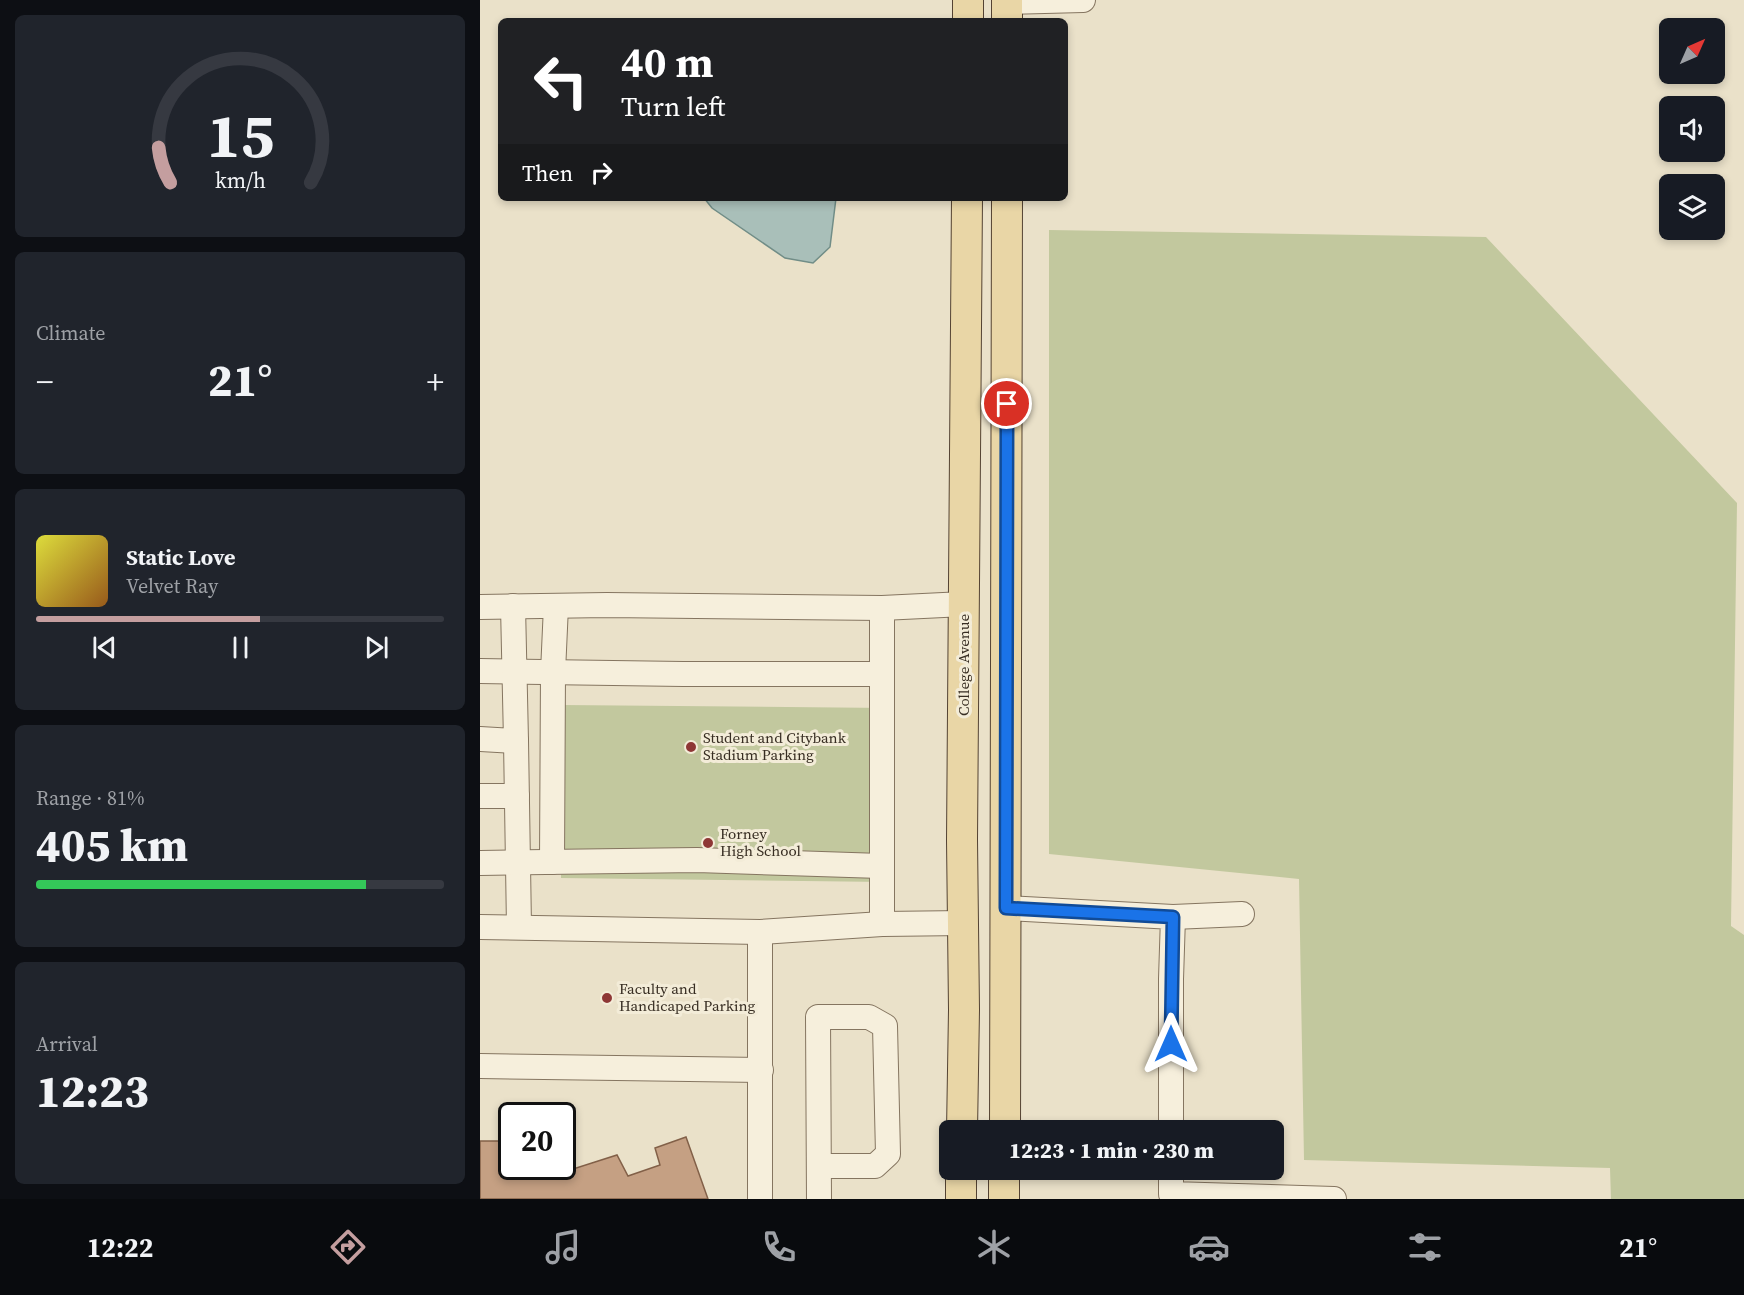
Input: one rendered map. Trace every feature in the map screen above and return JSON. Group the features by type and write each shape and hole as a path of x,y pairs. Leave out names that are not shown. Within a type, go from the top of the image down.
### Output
{"main road":[{"path":"968,0 968,18"},
{"name":"College Avenue","path":"962,1120 967,201"},
{"path":"1005,1120 1007,201"},
{"path":"964,604 1006,609"},
{"path":"964,923 1006,908"},
{"path":"961,1180 961,1199"},
{"path":"1004,1199 1005,1180"}],"lane":[{"path":"1007,8 1083,0"},
{"path":"480,607 882,608 964,604"},
{"path":"513,606 519,927"},
{"path":"552,862 553,672 556,606"},
{"path":"882,608 882,924"},
{"path":"480,671 882,674"},
{"path":"480,739 516,741"},
{"path":"480,796 517,796"},
{"path":"480,863 697,860 881,866"},
{"path":"1006,908 1173,917 1242,914"},
{"path":"1171,1120 1173,917"},
{"path":"480,927 760,932 882,924 964,923"},
{"path":"760,932 760,1199"},
{"path":"819,1166 875,1166 888,1154 885,1026 869,1017 818,1017 819,1199"},
{"path":"480,1066 761,1070"},
{"path":"1171,1180 1171,1194 1334,1199"}],"green space":[{"path":"1049,230 1486,237 1737,503 1731,926 1744,935 1744,1199 1611,1199 1610,1168 1304,1160 1299,879 1049,854"},
{"path":"562,705 888,708 886,882 561,878"}],"water":[{"path":"706,201 836,201 830,247 813,263 785,258 712,208"}],"building":[{"path":"686,1137 708,1199 480,1199 480,1141 498,1141 498,1180 576,1180 576,1168 617,1155 628,1176 660,1165 655,1148"}],"place":[{"name":"Student and Citybank Stadium Parking","path":"691,747"},
{"name":"Forney High School","path":"708,843"},
{"name":"Faculty and Handicaped Parking","path":"607,998"}],"route":[{"path":"1007,404 1006,908 1173,917 1171,1044"}]}
